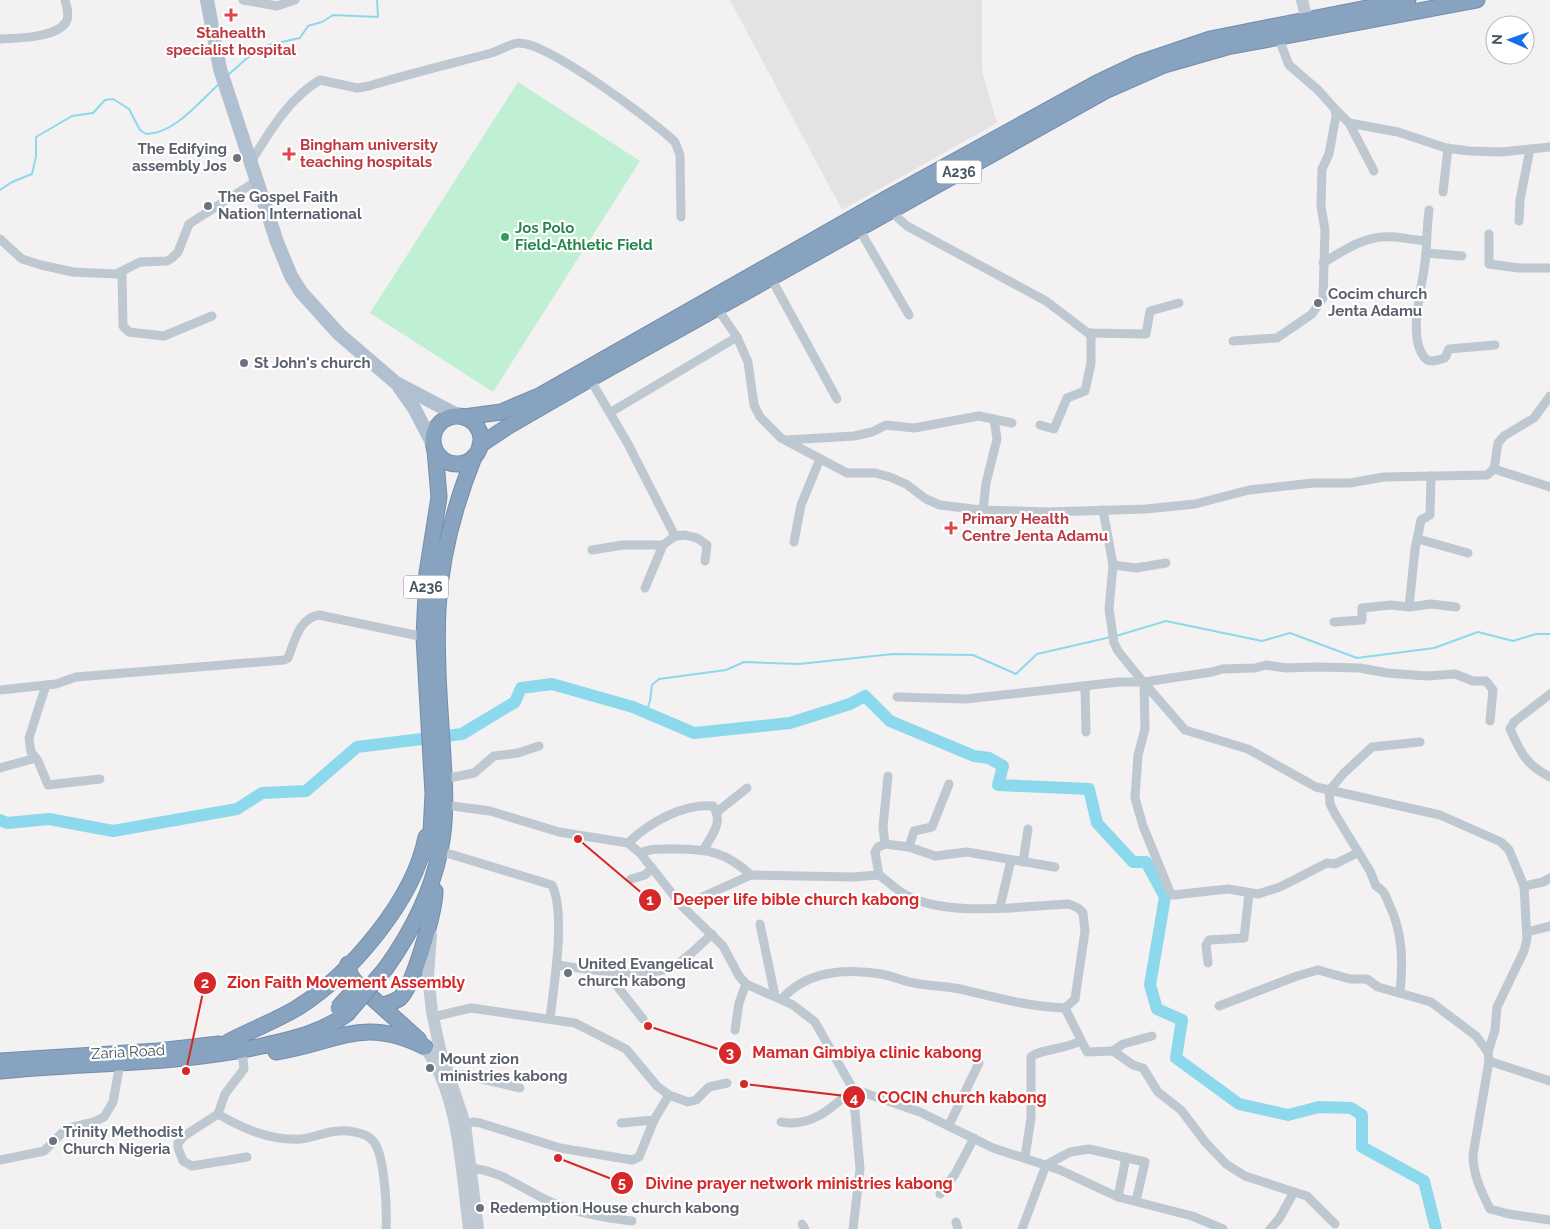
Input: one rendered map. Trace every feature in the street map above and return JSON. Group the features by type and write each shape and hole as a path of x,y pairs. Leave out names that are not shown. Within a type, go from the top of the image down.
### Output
{"highway":[{"name":"A236","path":"435,725 424,637 427,573 439,497 433,436 440,422 449,417 501,412 541,395 889,204 1139,63 1210,39 1408,0"},
{"name":"A236","path":"434,448 441,458 455,464 465,463 507,427 859,229 889,204 1139,75 1200,54 1445,3 1477,0"},
{"path":"462,416 470,420 480,431 477,451"},
{"name":"A236","path":"382,966 402,930 423,880 432,836 436,752 438,611 442,564 453,514 477,451"},
{"name":"A236","path":"0,1071 196,1058 316,1031 343,1011 382,966 418,916 434,874 440,851 445,805 444,780 436,752"},
{"path":"239,1047 321,990 348,964 392,911 413,874 425,843 433,794"},
{"path":"382,1006 400,998 408,987 434,905 434,874"},
{"path":"348,964 353,980 425,1047"},
{"name":"Zaria Road","path":"0,1060 239,1047 343,1011"},
{"path":"239,1047 266,1053 276,1052 298,1048 347,1033 368,1030 397,1034 425,1047"}],"main road":[{"path":"207,0 224,83 252,160 284,260 301,292 339,334 396,383 414,408 434,448"},
{"path":"396,383 462,416"}],"street":[{"path":"0,39 42,35 62,26 68,15 66,0"},
{"path":"242,0 277,6 295,0"},
{"path":"1302,0 1307,20"},
{"path":"1278,37 1289,65 1303,75 1349,123 1374,171"},
{"path":"252,160 273,126 306,88 320,80 357,88 369,86 443,64 490,54 519,43 527,44 555,56 583,74 675,142 680,155 681,217"},
{"path":"1233,341 1277,338 1312,314 1323,298 1325,230 1321,206 1322,169 1329,154 1336,116 1335,109"},
{"path":"1349,123 1398,132 1448,148 1501,152 1550,147"},
{"path":"1443,192 1448,148"},
{"path":"1519,221 1520,200 1530,149"},
{"path":"0,240 22,259 42,266 91,274 109,275 122,272 140,262 167,261 172,258 178,252 189,224 258,180"},
{"path":"889,204 907,226 1046,301 1088,333 1146,334 1150,311 1179,303"},
{"path":"1429,210 1426,253 1417,320 1418,347 1424,358 1429,361 1436,361 1445,358 1449,349 1495,345"},
{"path":"859,229 909,315"},
{"path":"1490,234 1489,264 1519,268 1550,268"},
{"path":"1323,263 1356,243 1369,239 1394,236 1426,241"},
{"path":"1426,253 1462,256"},
{"path":"122,272 124,326 129,332 164,336 212,316"},
{"path":"771,278 837,399"},
{"path":"717,308 737,337 748,362 754,405 760,417 785,440 847,473 861,472 890,477 906,484 926,499 940,505 983,510 1049,512 1167,508 1194,504 1249,490 1313,483 1350,483 1384,477 1487,475 1494,469 1498,443 1504,436 1534,418 1550,396"},
{"path":"1040,425 1054,430 1067,398 1085,391 1091,363 1091,333"},
{"path":"610,412 737,337"},
{"path":"590,379 610,412 676,536"},
{"path":"785,440 805,441 854,436 886,425 914,428 979,416 1012,423"},
{"path":"983,510 986,482 997,439 994,419"},
{"path":"794,542 801,504 820,459"},
{"path":"1494,469 1550,487"},
{"path":"1409,607 1414,549 1418,539 1421,520 1430,515 1431,476"},
{"path":"1103,510 1113,565 1109,609 1114,643 1118,651 1185,730 1248,749 1316,787 1440,815 1501,842 1509,850 1524,886 1527,932 1524,951 1497,1007 1495,1030 1488,1056 1473,1170 1490,1209 1522,1217 1550,1220"},
{"path":"645,588 663,545 676,536 697,538 707,545 705,561"},
{"path":"1418,539 1468,552"},
{"path":"592,550 623,544 663,545"},
{"path":"1113,565 1136,568 1166,564"},
{"path":"1334,622 1362,620 1362,608 1391,605 1409,607 1431,604 1456,607"},
{"path":"0,690 46,685 76,677 284,660 288,658 301,625 313,616 424,637"},
{"path":"897,697 966,699 1119,682 1144,682 1222,669 1255,668 1266,665 1286,668 1360,668 1387,673 1426,676 1455,674 1473,681 1486,681 1493,690 1490,721"},
{"path":"1144,682 1145,729 1138,755 1135,798 1142,826 1167,888 1173,895 1228,889 1258,894 1280,887 1327,863 1335,864 1357,853"},
{"path":"46,685 29,738 31,752 36,758 48,785 100,779"},
{"path":"1085,686 1086,732"},
{"path":"1550,694 1514,722 1510,729 1524,758 1535,769 1550,777"},
{"path":"1400,993 1400,928 1384,890 1376,886 1370,871 1334,814 1330,804 1330,791 1339,777 1372,747 1420,742"},
{"path":"444,780 474,773 494,756 518,753 539,746"},
{"path":"0,768 36,758"},
{"path":"885,844 883,827 888,776"},
{"path":"909,847 914,831 932,827 949,784"},
{"path":"717,812 747,788"},
{"path":"445,805 490,811 559,832 628,843 640,852 682,906 723,946 739,976 746,984 779,997 815,1022 854,1089 860,1169 853,1229"},
{"path":"628,843 650,826 696,805 712,806 717,812 716,827 704,848"},
{"path":"1023,862 1028,829"},
{"path":"779,997 802,981 826,974 861,972 913,983 958,989 1017,1002 1065,1008 1075,999 1078,985 1085,931 1082,914 1078,908 1069,904 960,909 930,904 908,896 879,874 875,850 885,844 909,847 935,856 968,852 1055,867"},
{"path":"640,852 656,848 704,848 733,861 751,875"},
{"path":"440,851 552,885 556,893 558,924 550,1018"},
{"path":"1000,907 1011,860"},
{"path":"631,879 645,875 652,868"},
{"path":"682,906 751,875 852,877 879,874"},
{"path":"1524,886 1543,882 1550,878"},
{"path":"1208,963 1206,945 1209,940 1244,938 1249,893"},
{"path":"434,905 428,975 433,1017 465,1124 478,1229"},
{"path":"760,924 779,997"},
{"path":"1527,932 1550,926"},
{"path":"556,965 611,971 663,971 676,965 712,934"},
{"path":"1219,1006 1297,976 1318,970 1367,980 1378,987 1431,1002 1476,1036 1488,1056 1550,1081"},
{"path":"611,971 617,986 643,1019"},
{"path":"735,1030 739,1003 746,984"},
{"path":"433,1017 471,1008 575,1023 626,1048 657,1086 669,1095 688,1102 696,1100 709,1087 727,1082"},
{"path":"1065,1008 1087,1052 1113,1050 1123,1044 1152,1036"},
{"path":"1026,1157 1031,1118 1031,1056 1037,1053 1070,1047 1080,1041"},
{"path":"239,1047 244,1069 225,1094 218,1114 180,1140 178,1148 183,1161 187,1165 200,1166 247,1157"},
{"path":"425,1047 436,1064 456,1128 469,1229"},
{"path":"1113,1050 1133,1066 1143,1068 1158,1092 1181,1110 1226,1164 1245,1176 1307,1196 1335,1224"},
{"path":"949,1124 979,1063"},
{"path":"0,1160 44,1151 62,1133 73,1127 94,1122 104,1117 113,1102 120,1064"},
{"path":"450,1074 472,1076 520,1088"},
{"path":"781,1122 800,1125 809,1121 826,1111 854,1089"},
{"path":"854,1089 920,1112 949,1124 994,1148 1026,1157 1118,1197 1204,1219 1223,1229"},
{"path":"465,1124 480,1123 560,1148 632,1160 638,1157 654,1120 669,1095"},
{"path":"218,1114 242,1127 271,1136 299,1139 338,1130 356,1132 369,1138 374,1142 379,1157 386,1193 386,1229"},
{"path":"620,1123 654,1120"},
{"path":"940,1194 955,1174 974,1138"},
{"path":"1022,1229 1046,1165 1070,1152 1089,1149 1145,1162 1136,1201"},
{"path":"1118,1197 1126,1157"},
{"path":"471,1168 487,1169 501,1174 548,1201 564,1207 604,1218 632,1221"},
{"path":"1270,1229 1279,1219 1294,1192"}],"shaded area":[{"path":"730,0 982,0 982,71 997,123 842,210"}],"green space":[{"name":"Jos Polo Field-Athletic Field","path":"518,82 640,161 493,392 370,313"}],"waterway":[{"path":"228,75 246,59 268,45 300,38 308,26 322,22 333,15 378,17 377,0"},
{"path":"0,190 12,182 32,174 36,156 36,137 72,116 93,113 105,100 113,99 129,109 140,130 146,134 156,133 186,116 219,84"},
{"path":"1116,636 1166,621 1262,641 1290,633 1357,658 1434,648 1478,632 1513,641 1536,634 1550,634"},
{"path":"646,713 652,685 659,679 726,670 744,662 799,664 893,654 973,655 1016,674 1037,654 1111,637"},
{"path":"0,820 7,823 49,819 113,831 237,809 262,793 306,791 357,747 462,734 515,702 521,688 552,684 633,707 694,733 790,723 850,704 865,696 890,721 974,756 989,758 1003,766 998,785 1089,789 1097,823 1133,862 1146,862 1165,897 1150,985 1157,1009 1182,1020 1176,1058 1239,1104 1288,1115 1319,1107 1351,1108 1362,1115 1362,1147 1424,1181 1436,1229"}],"place":[{"name":"Stahealth specialist hospital","path":"231,15"},
{"name":"Bingham university teaching hospitals","path":"289,154"},
{"name":"The Edifying assembly Jos","path":"237,158"},
{"name":"The Gospel Faith Nation International","path":"208,206"},
{"name":"Jos Polo Field-Athletic Field","path":"505,237"},
{"name":"Cocim church Jenta Adamu","path":"1318,303"},
{"name":"St John's church","path":"244,363"},
{"name":"Primary Health Centre Jenta Adamu","path":"951,528"},
{"name":"Deeper life bible church kabong","path":"578,839"},
{"name":"United Evangelical church kabong","path":"568,973"},
{"name":"Maman Gimbiya clinic kabong","path":"648,1026"},
{"name":"Mount zion ministries kabong","path":"430,1068"},
{"name":"Zion Faith Movement Assembly","path":"186,1071"},
{"name":"COCIN church kabong","path":"744,1084"},
{"name":"Trinity Methodist Church Nigeria","path":"53,1141"},
{"name":"Divine prayer network ministries kabong","path":"558,1158"},
{"name":"Redemption House church kabong","path":"480,1208"}]}
